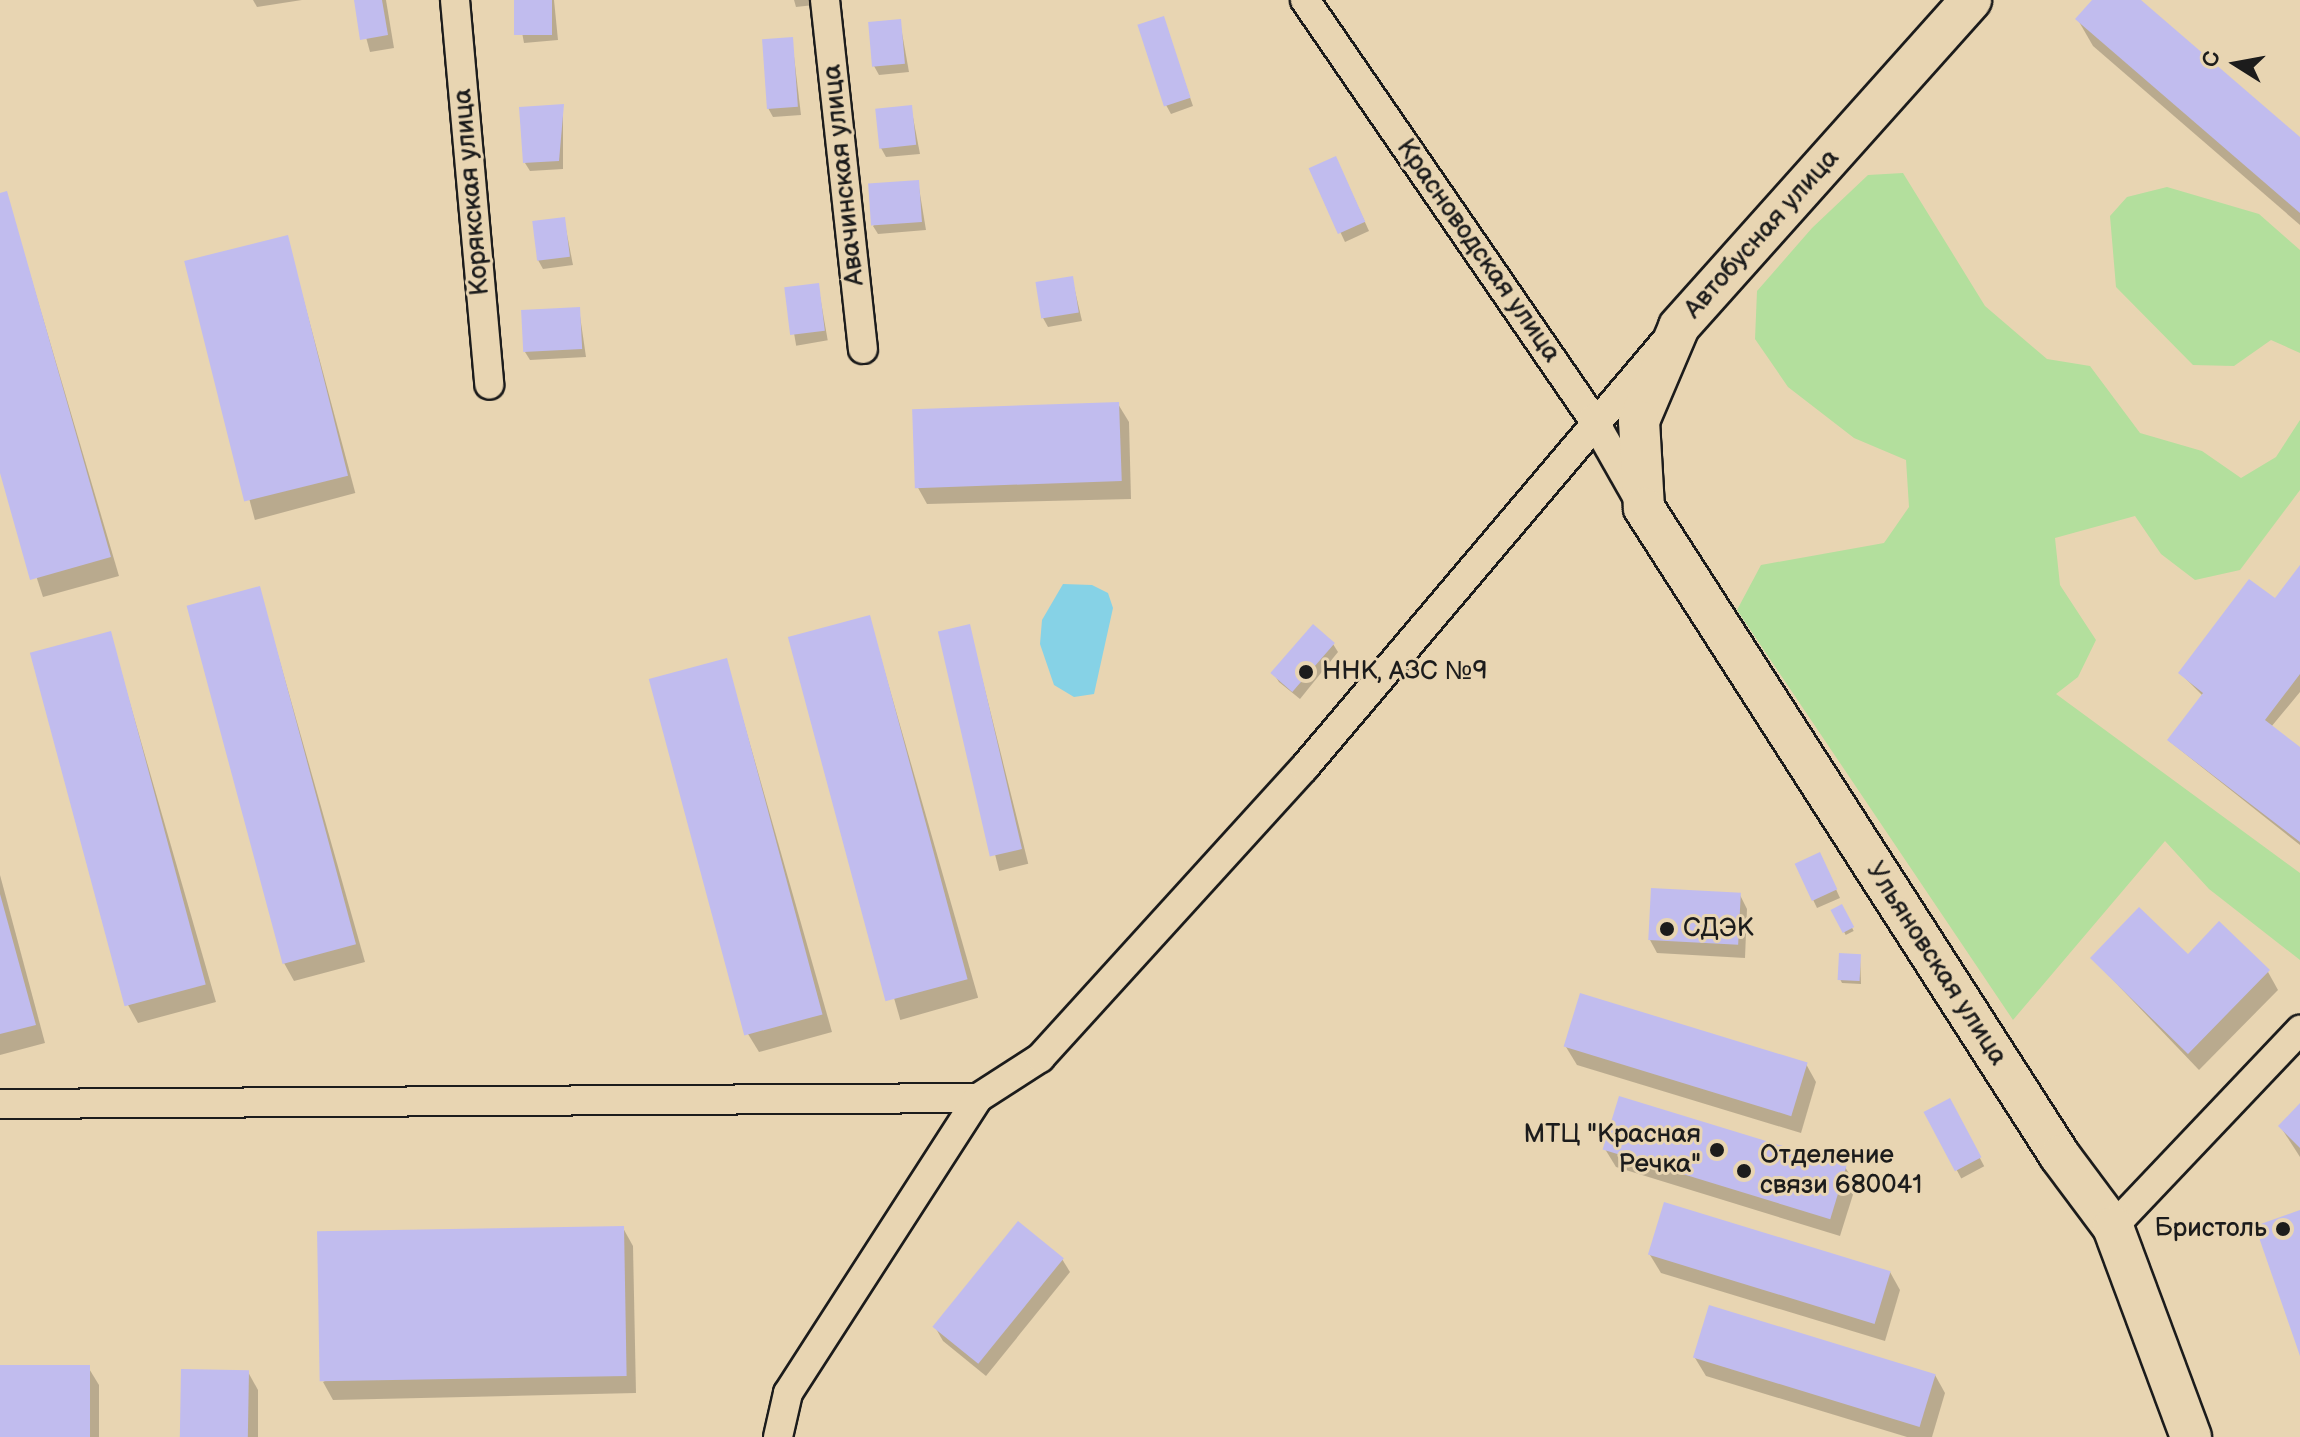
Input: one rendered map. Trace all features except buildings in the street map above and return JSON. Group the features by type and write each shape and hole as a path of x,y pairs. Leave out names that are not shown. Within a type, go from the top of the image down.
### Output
{"street":[{"name":"Корякская улица","path":"455,0 489,384"},
{"name":"Авачинская улица","path":"825,0 863,349"},
{"name":"Красноводская улица","path":"1305,0 1593,419 1644,508"},
{"name":"Автобусная улица","path":"1644,508 1639,421 1679,327 1971,0"},
{"path":"778,1437 788,1393 978,1098 1040,1058 1304,768 1593,419 1679,327"},
{"name":"Ульяновская улица","path":"1644,508 2060,1156 2113,1227 2191,1437"},
{"path":"2113,1227 2300,1030"},
{"path":"0,1104 978,1098"}],"green space":[{"path":"1903,173 1985,306 2047,359 2090,366 2140,433 2202,451 2241,478 2276,457 2300,420 2300,490 2240,570 2195,580 2161,554 2135,516 2055,538 2060,585 2096,640 2078,677 2056,694 2300,873 2300,960 2209,889 2165,841 2013,1020 1737,610 1761,565 1884,543 1909,507 1906,460 1854,438 1788,387 1755,339 1757,291 1812,228 1868,175"},
{"path":"2167,187 2259,214 2300,250 2300,353 2271,340 2234,366 2193,365 2116,287 2110,216 2127,197"}],"water":[{"path":"1063,584 1092,585 1108,593 1113,608 1094,694 1074,697 1054,685 1040,644 1042,620"}],"place":[{"name":"ННК, АЗС №9","path":"1306,672"},
{"name":"СДЭК","path":"1667,929"},
{"name":"МТЦ \"Красная Речка\"","path":"1717,1150"},
{"name":"Отделение связи 680041","path":"1744,1171"},
{"name":"Бристоль","path":"2283,1229"}]}
